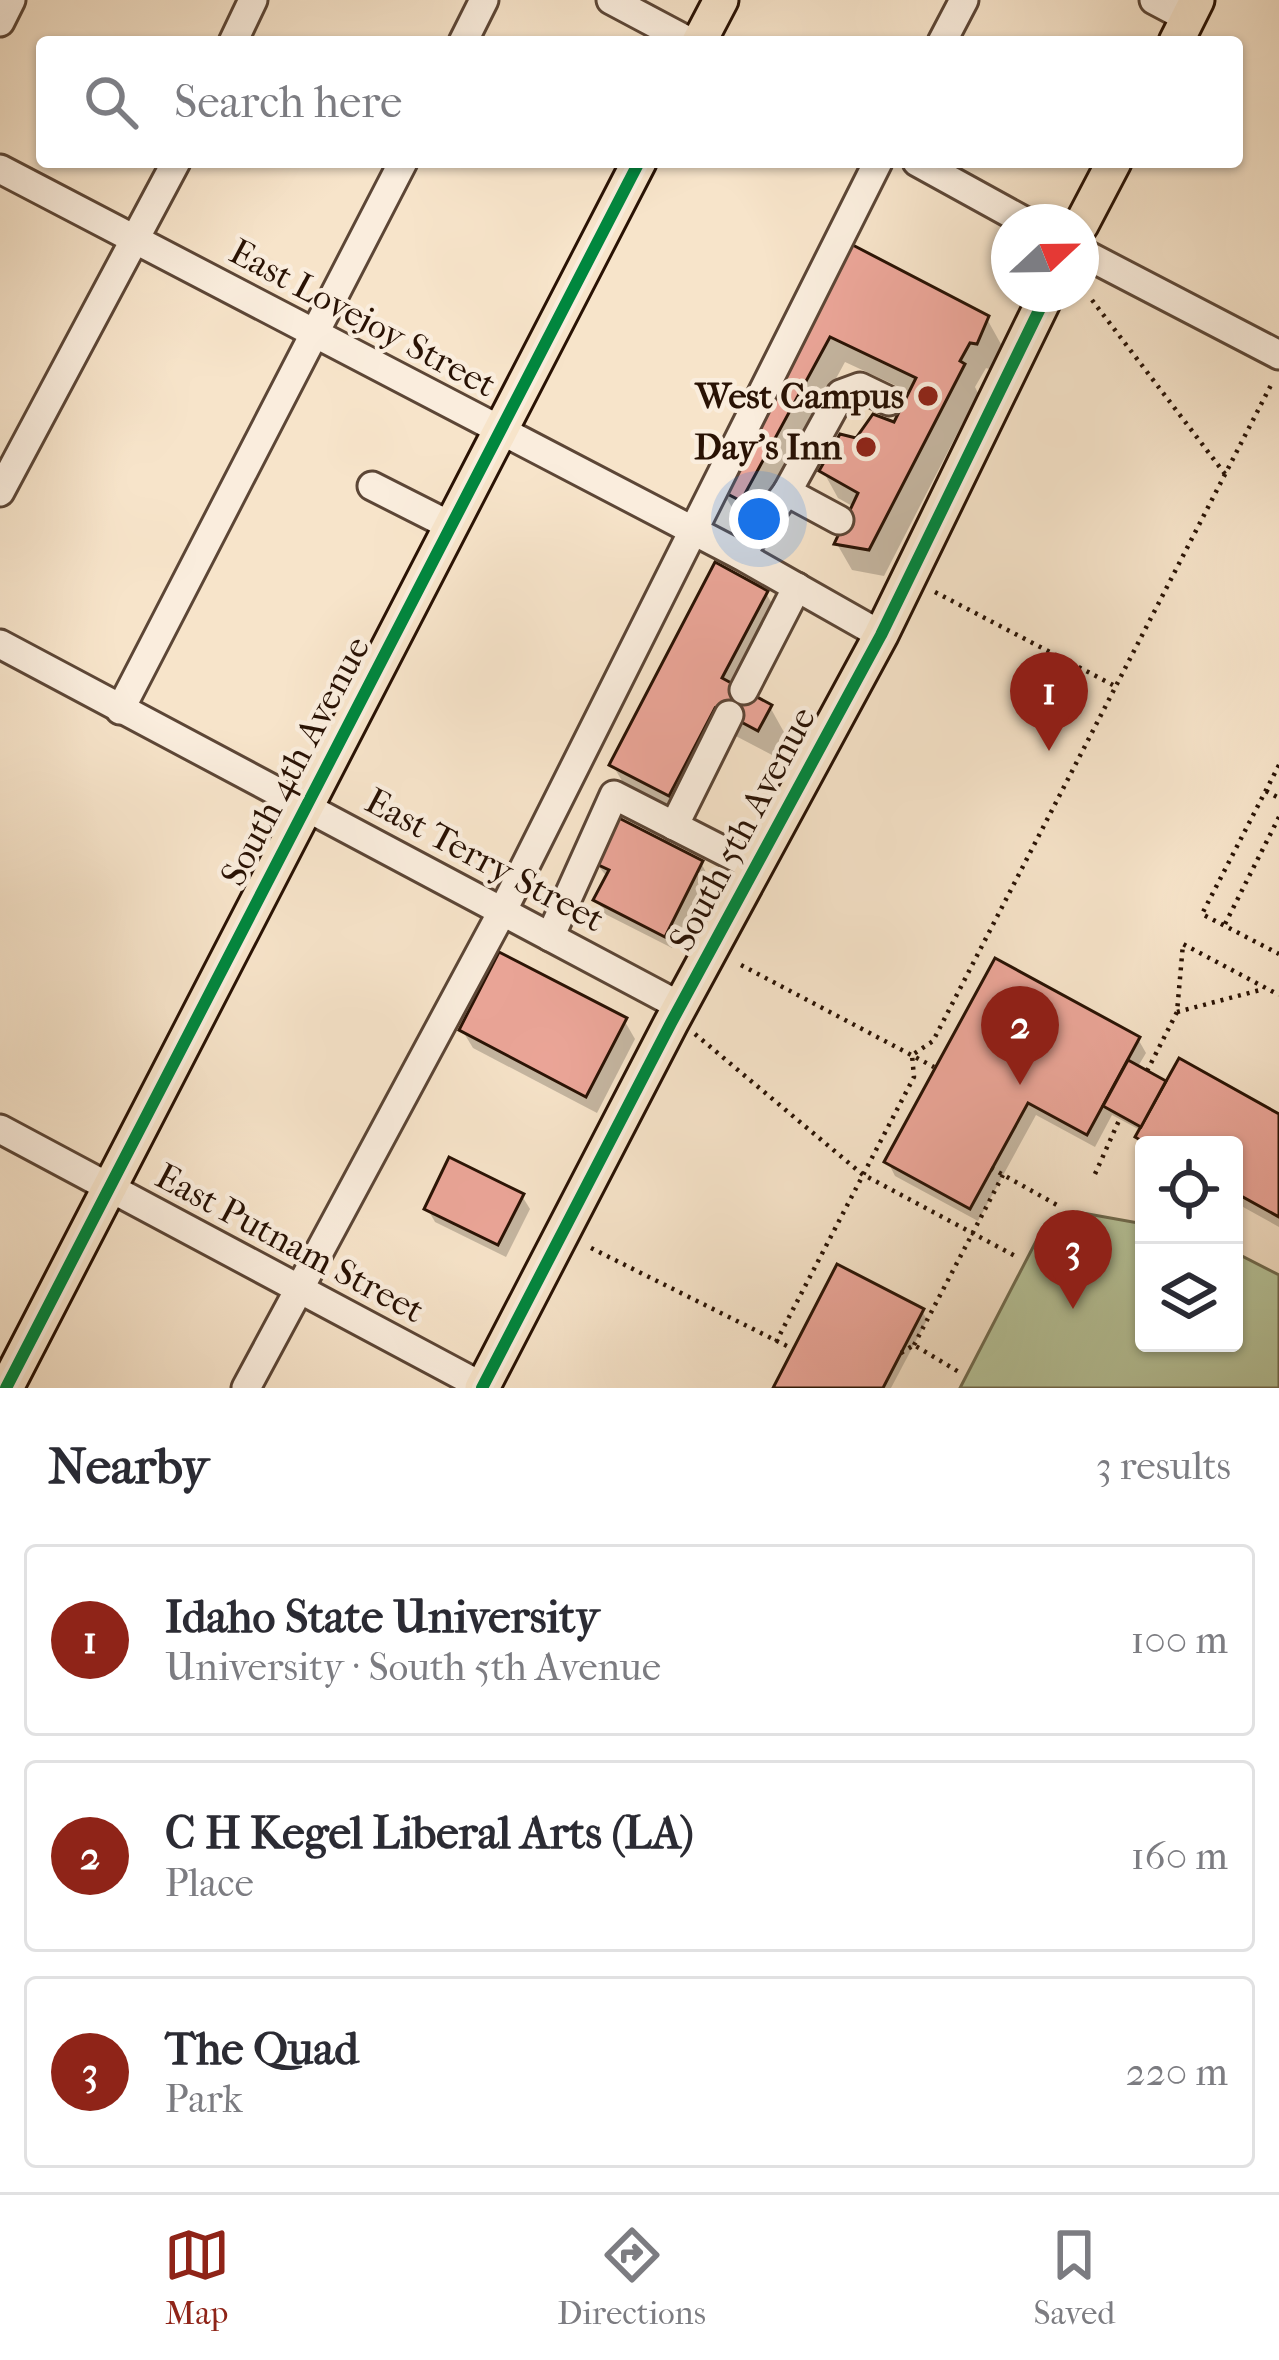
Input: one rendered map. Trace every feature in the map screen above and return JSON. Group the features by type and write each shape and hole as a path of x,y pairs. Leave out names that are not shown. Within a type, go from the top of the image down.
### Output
{"main road":[{"path":"698,36 721,0"},
{"name":"South 4th Avenue","path":"5,1388 305,804 504,432 635,168"},
{"path":"1092,204 1111,168"},
{"name":"South 5th Avenue","path":"483,1388 684,1018 755,868 881,635 1038,312"}],"street":[{"path":"0,22 11,0"},
{"path":"236,36 253,0"},
{"path":"466,36 484,0"},
{"path":"611,0 682,36"},
{"path":"945,36 964,0"},
{"path":"1154,0 1187,20"},
{"path":"0,492 173,168"},
{"path":"119,710 400,168"},
{"path":"246,1388 502,912 875,168"},
{"path":"928,168 993,204"},
{"name":"East Lovejoy Street","path":"0,169 740,555 881,635"},
{"path":"1099,261 1275,344"},
{"path":"740,555 788,492 841,394 860,387 889,401"},
{"path":"372,487 453,527"},
{"path":"788,492 839,520"},
{"path":"744,690 797,587"},
{"name":"East Terry Street","path":"0,644 550,937 684,1018"},
{"path":"674,826 729,715"},
{"path":"550,937 614,795 755,868"},
{"path":"553,810 597,834"},
{"name":"East Putnam Street","path":"0,1129 483,1388"}],"path":[{"path":"1099,309 1225,474"},
{"path":"912,1055 932,1041 1271,385"},
{"path":"935,592 1113,685"},
{"path":"1279,766 1202,914 1279,954"},
{"path":"1266,790 1279,798"},
{"path":"1224,925 1279,817"},
{"path":"1148,1071 1177,1012 1183,944 1279,995"},
{"path":"741,965 934,1067"},
{"path":"1177,1012 1267,988"},
{"path":"684,1018 862,1174 1019,1258"},
{"path":"776,1342 914,1077 912,1055"},
{"path":"1095,1174 1121,1116"},
{"path":"991,1168 1057,1205"},
{"path":"901,1353 914,1345 1003,1175"},
{"path":"591,1248 793,1349"},
{"path":"914,1345 959,1372"}],"green space":[{"path":"1077,1212 1135,1222 1135,1352 1243,1352 1243,1257 1279,1275 1279,1388 960,1388 1045,1224"}],"building":[{"name":"West Campus","path":"847,242 989,316 977,344 970,343 960,361 965,364 869,550 834,544 858,493 819,471 840,434 856,438 873,414 894,422 916,378 830,337 741,501 718,489"},
{"path":"715,562 768,591 722,678 772,705 758,731 715,708 669,796 609,765"},
{"path":"615,816 703,861 665,937 593,900 609,870 592,862"},
{"path":"499,952 627,1018 586,1097 459,1030"},
{"path":"995,958 1140,1037 1087,1135 1028,1103 970,1209 884,1162"},
{"path":"1179,1058 1279,1114 1279,1217 1243,1197 1243,1136 1136,1136"},
{"path":"1128,1060 1166,1081 1141,1127 1103,1106"},
{"path":"449,1157 524,1194 498,1245 424,1209"},
{"path":"837,1264 924,1309 883,1388 773,1388"}],"cycle path":[{"path":"6,1388 636,168"},
{"path":"482,1388 671,1023 881,635 1038,312"}],"place":[{"name":"West Campus","path":"928,396"},
{"name":"Day's Inn","path":"866,447"},
{"name":"Idaho State University","path":"1049,751"},
{"name":"C H Kegel Liberal Arts (LA)","path":"1020,1085"},
{"name":"The Quad","path":"1073,1309"}]}
